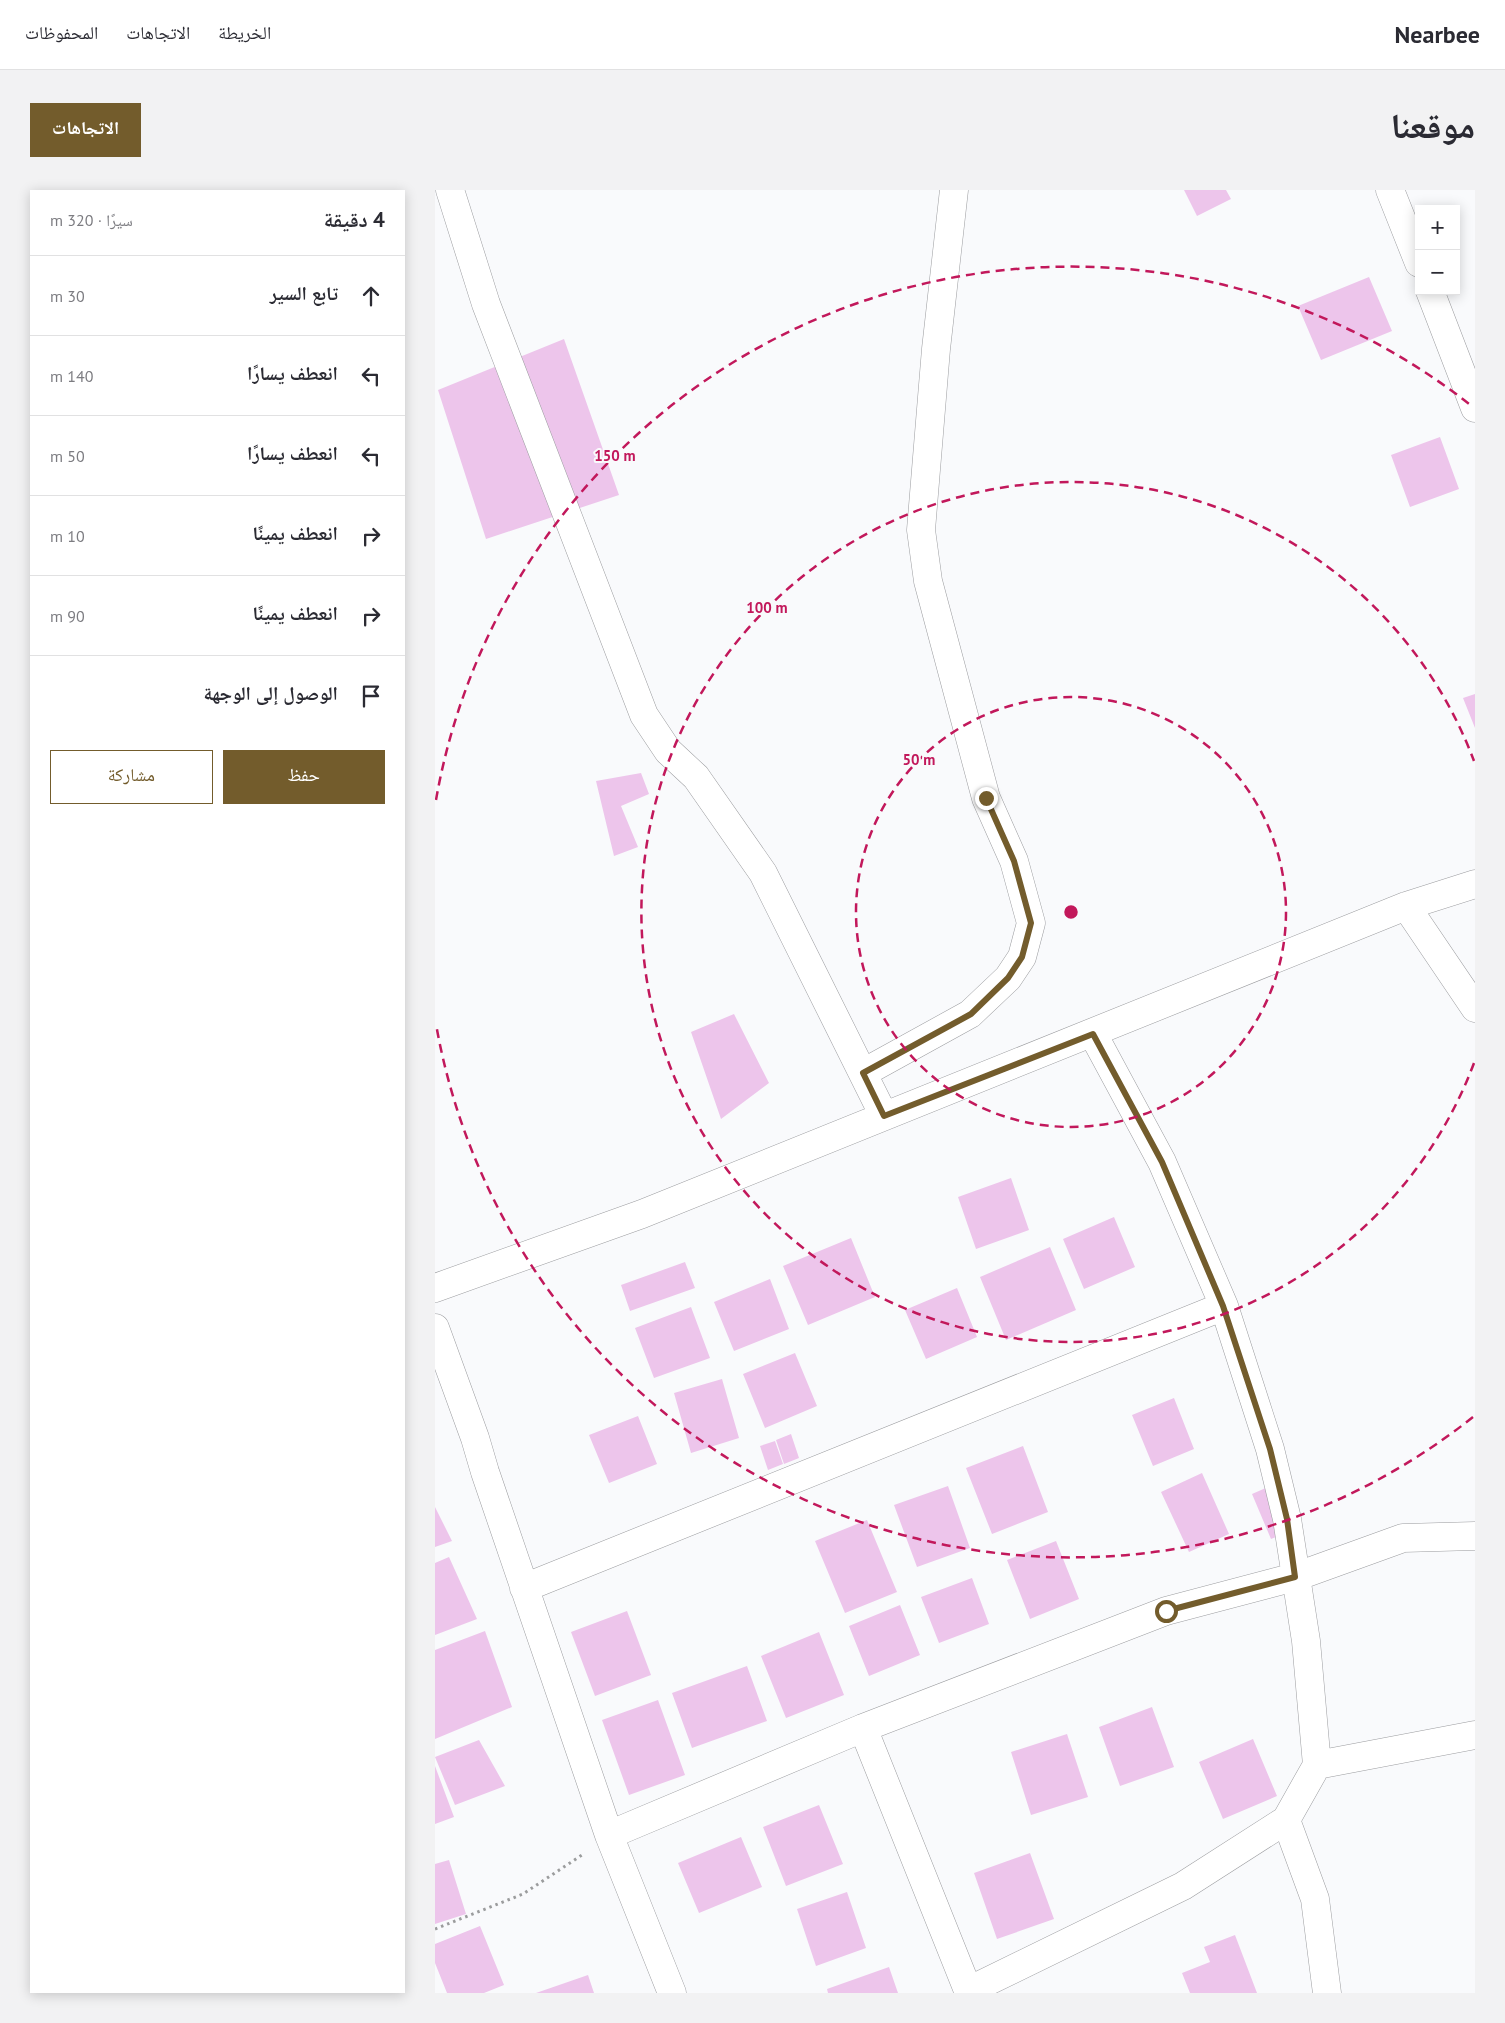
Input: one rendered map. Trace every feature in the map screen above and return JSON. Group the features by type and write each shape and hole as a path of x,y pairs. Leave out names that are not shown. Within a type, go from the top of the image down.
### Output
{"street":[{"path":"450,190 486,304 645,715 668,752 696,777 763,872 884,1116"},
{"path":"863,1073 971,1014 1013,971 1022,957 1031,923 1014,861 984,789 928,580 921,530 936,349 954,190"},
{"path":"1390,190 1415,253"},
{"path":"1432,295 1475,408"},
{"path":"435,1288 642,1214 1093,1034 1406,906 1475,884"},
{"path":"1406,906 1475,1008"},
{"path":"863,1728 969,1992 1183,1886 1286,1820 1317,1765 1306,1641 1287,1519 1270,1449 1223,1306 1162,1162 1093,1034"},
{"path":"525,1588 1223,1306"},
{"path":"435,1328 475,1438 609,1835 672,1993"},
{"path":"609,1835 863,1728 1166,1611 1295,1577 1403,1538 1475,1536"},
{"path":"1317,1765 1475,1735"},
{"path":"1286,1820 1315,1898 1327,1993"}],"path":[{"path":"435,1929 523,1894 570,1864 609,1835"}],"building":[{"path":"1184,190 1226,190 1231,199 1197,216"},
{"path":"1369,277 1392,331 1321,360 1298,306"},
{"path":"564,339 619,495 486,539 438,390"},
{"path":"1440,437 1459,489 1410,507 1391,455"},
{"path":"1475,694 1475,728 1463,698"},
{"path":"641,773 649,794 621,806 638,847 614,856 596,781"},
{"path":"734,1014 769,1083 721,1119 691,1032"},
{"path":"1011,1178 1029,1230 976,1249 958,1197"},
{"path":"1114,1217 1135,1267 1084,1289 1063,1239"},
{"path":"851,1238 875,1297 808,1325 783,1266"},
{"path":"1050,1247 1076,1310 1006,1340 980,1277"},
{"path":"685,1262 695,1288 630,1311 621,1285"},
{"path":"770,1279 789,1329 734,1351 714,1302"},
{"path":"957,1288 977,1337 926,1359 905,1310"},
{"path":"691,1307 710,1358 654,1378 635,1328"},
{"path":"795,1353 817,1406 765,1428 743,1374"},
{"path":"722,1379 739,1438 691,1453 674,1393"},
{"path":"1174,1398 1194,1449 1153,1466 1132,1415"},
{"path":"638,1416 657,1464 609,1483 589,1435"},
{"path":"791,1434 799,1458 784,1464 776,1440"},
{"path":"775,1441 783,1464 768,1470 760,1446"},
{"path":"1023,1446 1048,1512 992,1534 966,1468"},
{"path":"1202,1473 1229,1534 1189,1552 1161,1492"},
{"path":"948,1486 970,1548 917,1567 894,1505"},
{"path":"1268,1487 1286,1533 1271,1539 1252,1494"},
{"path":"435,1507 452,1541 435,1547"},
{"path":"867,1520 897,1592 845,1613 815,1541"},
{"path":"1056,1541 1079,1599 1030,1619 1007,1560"},
{"path":"449,1557 477,1619 435,1635 435,1563"},
{"path":"972,1578 989,1624 939,1643 921,1597"},
{"path":"900,1605 920,1655 869,1676 849,1626"},
{"path":"627,1611 651,1675 595,1696 571,1632"},
{"path":"485,1631 512,1707 435,1739 435,1650"},
{"path":"819,1632 844,1695 786,1718 761,1656"},
{"path":"747,1666 767,1721 692,1748 672,1693"},
{"path":"658,1700 685,1775 629,1795 602,1720"},
{"path":"1152,1707 1174,1767 1120,1786 1099,1727"},
{"path":"1067,1734 1088,1797 1031,1815 1011,1752"},
{"path":"1253,1739 1277,1796 1223,1819 1199,1762"},
{"path":"479,1740 505,1786 455,1805 435,1757"},
{"path":"435,1766 454,1817 435,1824"},
{"path":"819,1805 843,1864 786,1886 763,1827"},
{"path":"741,1837 762,1887 699,1913 678,1863"},
{"path":"1030,1853 1054,1919 997,1939 974,1873"},
{"path":"449,1860 466,1914 435,1924 435,1864"},
{"path":"847,1892 866,1948 816,1966 797,1909"},
{"path":"480,1926 504,1985 484,1993 447,1993 435,1963 435,1944"},
{"path":"1235,1935 1257,1993 1190,1993 1182,1973 1210,1962 1204,1947"},
{"path":"889,1967 898,1993 828,1993 827,1989"},
{"path":"588,1975 594,1993 536,1993"}],"route":[{"path":"986,798 1014,861 1031,923 1022,957 1008,978 971,1014 863,1073 884,1116 1093,1034 1162,1162 1223,1306 1270,1449 1287,1519 1295,1577 1166,1611"}]}
